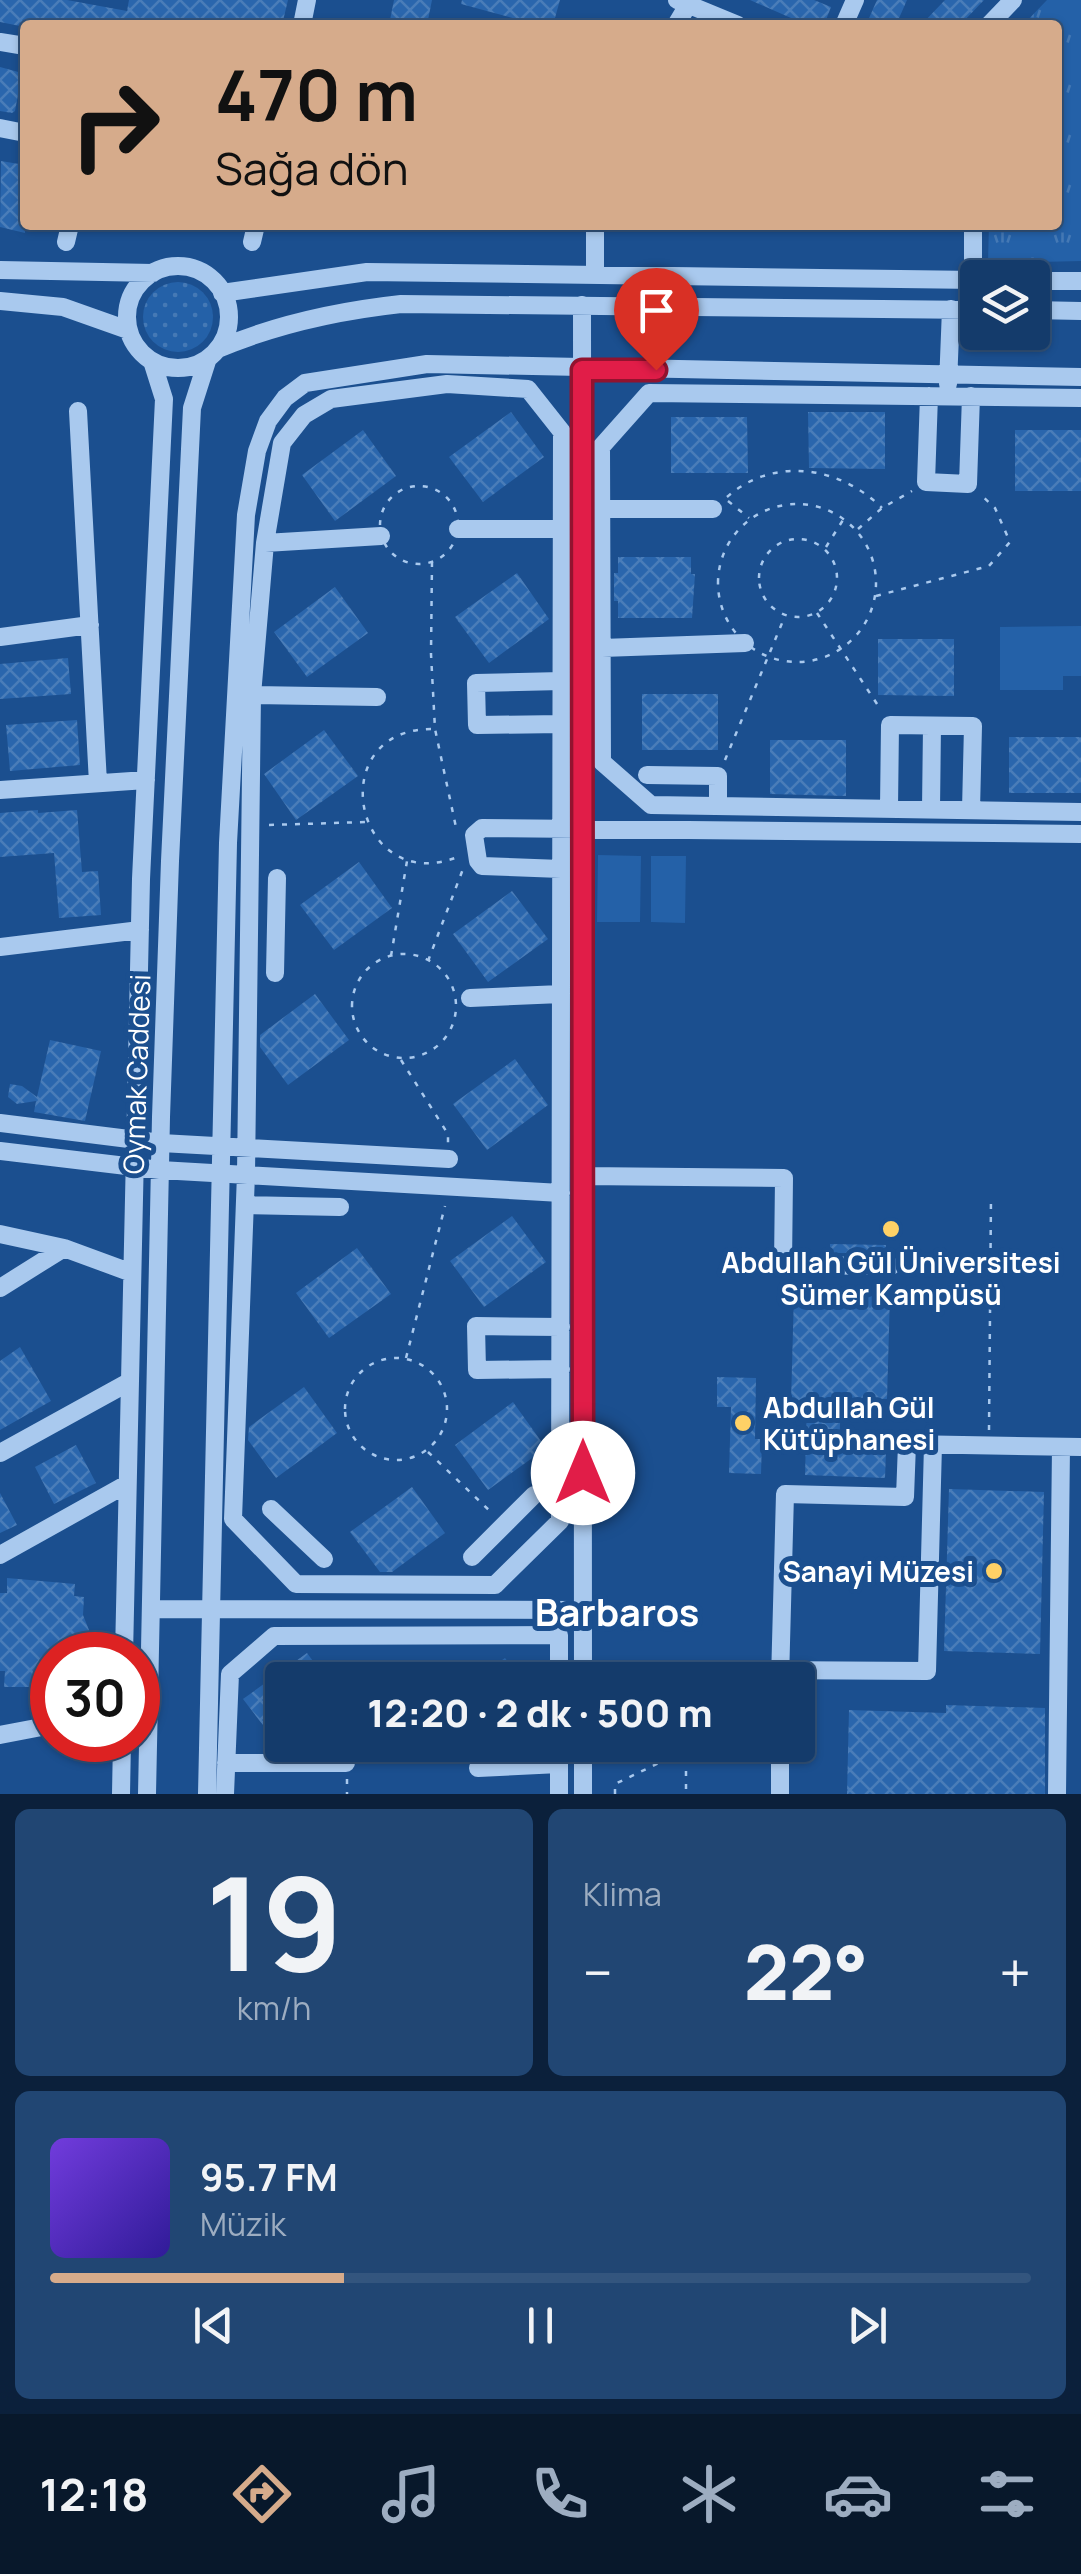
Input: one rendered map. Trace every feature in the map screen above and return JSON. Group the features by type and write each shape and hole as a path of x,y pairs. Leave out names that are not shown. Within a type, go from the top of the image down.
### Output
{"street":[{"path":"994,20 1013,0"},
{"path":"686,2 727,20"},
{"path":"594,274 595,230"},
{"path":"972,230 974,260"},
{"path":"213,354 228,325 228,312 222,293 210,278 192,268 172,267 142,280 127,310 128,330 137,348 152,361 170,368 184,368 284,324 372,307 430,303 960,309"},
{"path":"0,270 153,273"},
{"path":"222,293 367,272 960,280"},
{"path":"1050,280 1081,281"},
{"path":"0,301 63,307 128,330"},
{"path":"582,305 583,1662"},
{"path":"951,309 948,375 938,396 926,482 968,484 971,396"},
{"path":"1050,310 1081,311"},
{"name":"Oymak Caddesi","path":"147,1794 160,1170 186,504 192,408 213,354"},
{"name":"Oymak Caddesi","path":"124,1632 140,930 164,399 152,361"},
{"path":"216,1791 211,1610 228,843 246,515 257,451 268,421 285,398 304,383 427,364 1081,378"},
{"path":"447,384 528,389 562,432 560,1521 495,1585 296,1584 234,1519 246,1174 252,695 266,543 282,442 304,415 322,403 342,396 447,384"},
{"path":"1081,398 650,393 601,447 602,762 651,805 1081,812"},
{"path":"78,411 98,783"},
{"path":"601,510 713,509"},
{"path":"458,529 562,529"},
{"path":"266,543 382,536"},
{"path":"0,637 90,625"},
{"path":"602,648 745,643"},
{"path":"562,681 476,683 477,725 562,724"},
{"path":"252,695 376,698"},
{"path":"889,808 890,725 972,726 971,810"},
{"path":"931,809 932,726"},
{"path":"647,776 718,776 718,806"},
{"path":"0,790 146,780"},
{"path":"561,869 482,866 474,835 482,828 1081,834"},
{"path":"274,973 277,878"},
{"path":"249,926 276,926"},
{"path":"0,948 140,930"},
{"path":"470,998 561,994"},
{"path":"0,1123 161,1143 449,1159"},
{"path":"0,1151 160,1170 561,1193"},
{"path":"402,1183 404,1156"},
{"path":"583,1176 784,1178 783,1264 892,1266"},
{"path":"245,1205 340,1207"},
{"path":"0,1234 64,1248 132,1273"},
{"path":"0,1288 64,1248"},
{"path":"561,1326 476,1326 477,1370 561,1369"},
{"path":"0,1453 129,1382"},
{"path":"780,1662 785,1494 905,1498 907,1444 1081,1447"},
{"path":"815,1674 927,1670 933,1445"},
{"path":"1056,1794 1060,1447"},
{"path":"0,1556 127,1484"},
{"path":"472,1557 534,1495"},
{"path":"271,1509 324,1558"},
{"path":"504,1525 530,1550"},
{"path":"272,1559 297,1533"},
{"path":"152,1610 583,1610"},
{"path":"452,1636 453,1610"},
{"path":"216,1791 226,1763 230,1674 274,1636 558,1635 559,1662"},
{"path":"0,1735 30,1729"},
{"path":"121,1794 122,1762"},
{"path":"478,1768 515,1762"},
{"path":"559,1762 559,1794"},
{"path":"583,1762 584,1794"},
{"path":"780,1762 780,1794"},
{"path":"226,1763 346,1763"}],"path":[{"path":"750,518 725,499 751,480 790,470 841,479 882,508"},
{"path":"856,530 882,508 926,482"},
{"path":"876,596 989,566 1010,542 995,508 968,484"},
{"path":"410,487 428,487 444,496 455,510 458,529 452,546 432,562 405,562 390,552 382,536 380,518 387,502 410,487"},
{"path":"794,503 817,506 844,519 856,530 874,560 876,596 861,631 842,648 806,662 767,656 745,643 723,611 718,573 732,537 750,518 794,503"},
{"path":"824,550 844,519"},
{"path":"809,540 824,550 834,564 836,582 830,599 816,612 786,614 770,605 761,590 759,572 766,555 779,543 809,540"},
{"path":"432,562 434,729 458,837"},
{"path":"816,612 890,725"},
{"path":"718,776 786,614"},
{"path":"428,960 464,874 462,855 437,863 408,860 387,849 367,822 362,790 369,765 385,744 408,732 434,729"},
{"path":"251,826 367,822"},
{"path":"392,956 408,860"},
{"path":"408,954 428,960 445,974 455,994 452,1026 432,1050 400,1058 370,1046 357,1029 352,1008 360,978 376,962 392,956 408,954"},
{"path":"400,1058 448,1134 449,1159"},
{"path":"406,1359 450,1185"},
{"path":"989,1446 991,1197"},
{"path":"406,1359 434,1375 447,1404 441,1435 427,1450 396,1460 376,1456 358,1444 345,1415 351,1384 366,1368 385,1360 406,1359"},
{"path":"427,1450 504,1525"},
{"path":"615,1794 615,1784 657,1762"},
{"path":"686,1762 686,1794"}],"green space":[{"path":"1047,0 1081,0 1081,261 988,260 989,230 1062,230 1062,20 1028,20"},
{"path":"178,282 203,292 213,317 203,342 178,352 153,342 143,317 153,292"},
{"path":"1081,626 1081,676 1063,676 1063,690 1000,690 1000,627"},
{"path":"598,855 641,856 640,922 597,922"},
{"path":"651,856 686,856 685,923 651,922"}],"building":[{"path":"0,0 67,0 127,11 129,0 288,0 283,20 20,20 20,26 0,22"},
{"path":"394,0 432,0 428,20 390,20"},
{"path":"462,0 560,0 554,20 520,20 461,4"},
{"path":"750,0 814,0 831,7 826,20 796,20"},
{"path":"877,0 907,0 898,20 868,20"},
{"path":"945,0 984,0 965,20 926,20"},
{"path":"0,67 20,72 20,84 15,111 0,111"},
{"path":"1,161 20,164 20,230 25,233 0,227"},
{"path":"511,412 544,457 483,502 449,457"},
{"path":"808,412 885,412 885,469 809,468"},
{"path":"671,417 747,417 748,473 671,473"},
{"path":"363,430 396,476 335,521 302,475"},
{"path":"1015,430 1081,430 1081,491 1015,491"},
{"path":"618,557 691,557 691,574 695,574 692,618 618,618 614,573 618,573"},
{"path":"517,573 549,619 489,663 455,617"},
{"path":"335,587 368,633 307,677 274,632"},
{"path":"878,639 954,639 954,696 878,695"},
{"path":"68,658 71,694 0,699 0,664"},
{"path":"642,694 718,694 718,750 642,750"},
{"path":"77,720 80,765 10,771 6,725"},
{"path":"324,730 358,776 296,820 264,774"},
{"path":"1009,737 1081,737 1081,793 1009,793"},
{"path":"770,740 846,740 846,796 770,794"},
{"path":"77,810 82,872 98,871 101,915 59,918 54,853 0,857 0,813"},
{"path":"359,862 392,908 334,950 300,905"},
{"path":"512,891 548,939 488,982 453,934"},
{"path":"315,994 349,1040 288,1085 260,1047 260,1035"},
{"path":"50,1040 101,1051 85,1121 34,1112 36,1101 17,1104 8,1097 10,1084 22,1086 37,1097"},
{"path":"515,1059 548,1105 487,1150 453,1104"},
{"path":"512,1216 546,1262 484,1307 450,1261"},
{"path":"830,1244 886,1245 885,1253 830,1253"},
{"path":"357,1248 391,1294 329,1338 296,1293"},
{"path":"794,1293 890,1296 887,1399 841,1398 839,1451 886,1452 885,1478 805,1475 807,1402 791,1402"},
{"path":"20,1347 51,1401 0,1430 0,1361"},
{"name":"Abdullah Gül Kütüphanesi","path":"717,1377 756,1378 755,1439 762,1439 761,1474 729,1473 731,1407 717,1407"},
{"path":"304,1387 337,1433 276,1478 248,1440 249,1427"},
{"path":"513,1402 546,1448 488,1490 455,1445"},
{"path":"76,1445 96,1483 54,1504 35,1467"},
{"path":"412,1487 445,1533 392,1572 380,1572 350,1532"},
{"name":"Sanayi Müzesi","path":"949,1489 1044,1492 1040,1654 944,1651"},
{"path":"0,1493 17,1525 0,1533"},
{"path":"7,1578 75,1584 74,1596 84,1597 83,1615 89,1632 30,1632 30,1687 4,1687 5,1671 0,1671 0,1593 7,1593"},
{"path":"307,1653 314,1662 294,1662"},
{"path":"265,1683 265,1728 243,1699"},
{"path":"946,1705 1045,1708 1045,1794 847,1794 849,1710 946,1713"}],"place":[{"name":"Abdullah Gül Üniversitesi Sümer Kampüsü","path":"891,1229"},
{"name":"Abdullah Gül Kütüphanesi","path":"743,1423"},
{"name":"Sanayi Müzesi","path":"994,1571"}],"district":[{"name":"Barbaros","path":"617,1611"}],"route":[{"path":"583,1473 582,370 656,370"}]}
